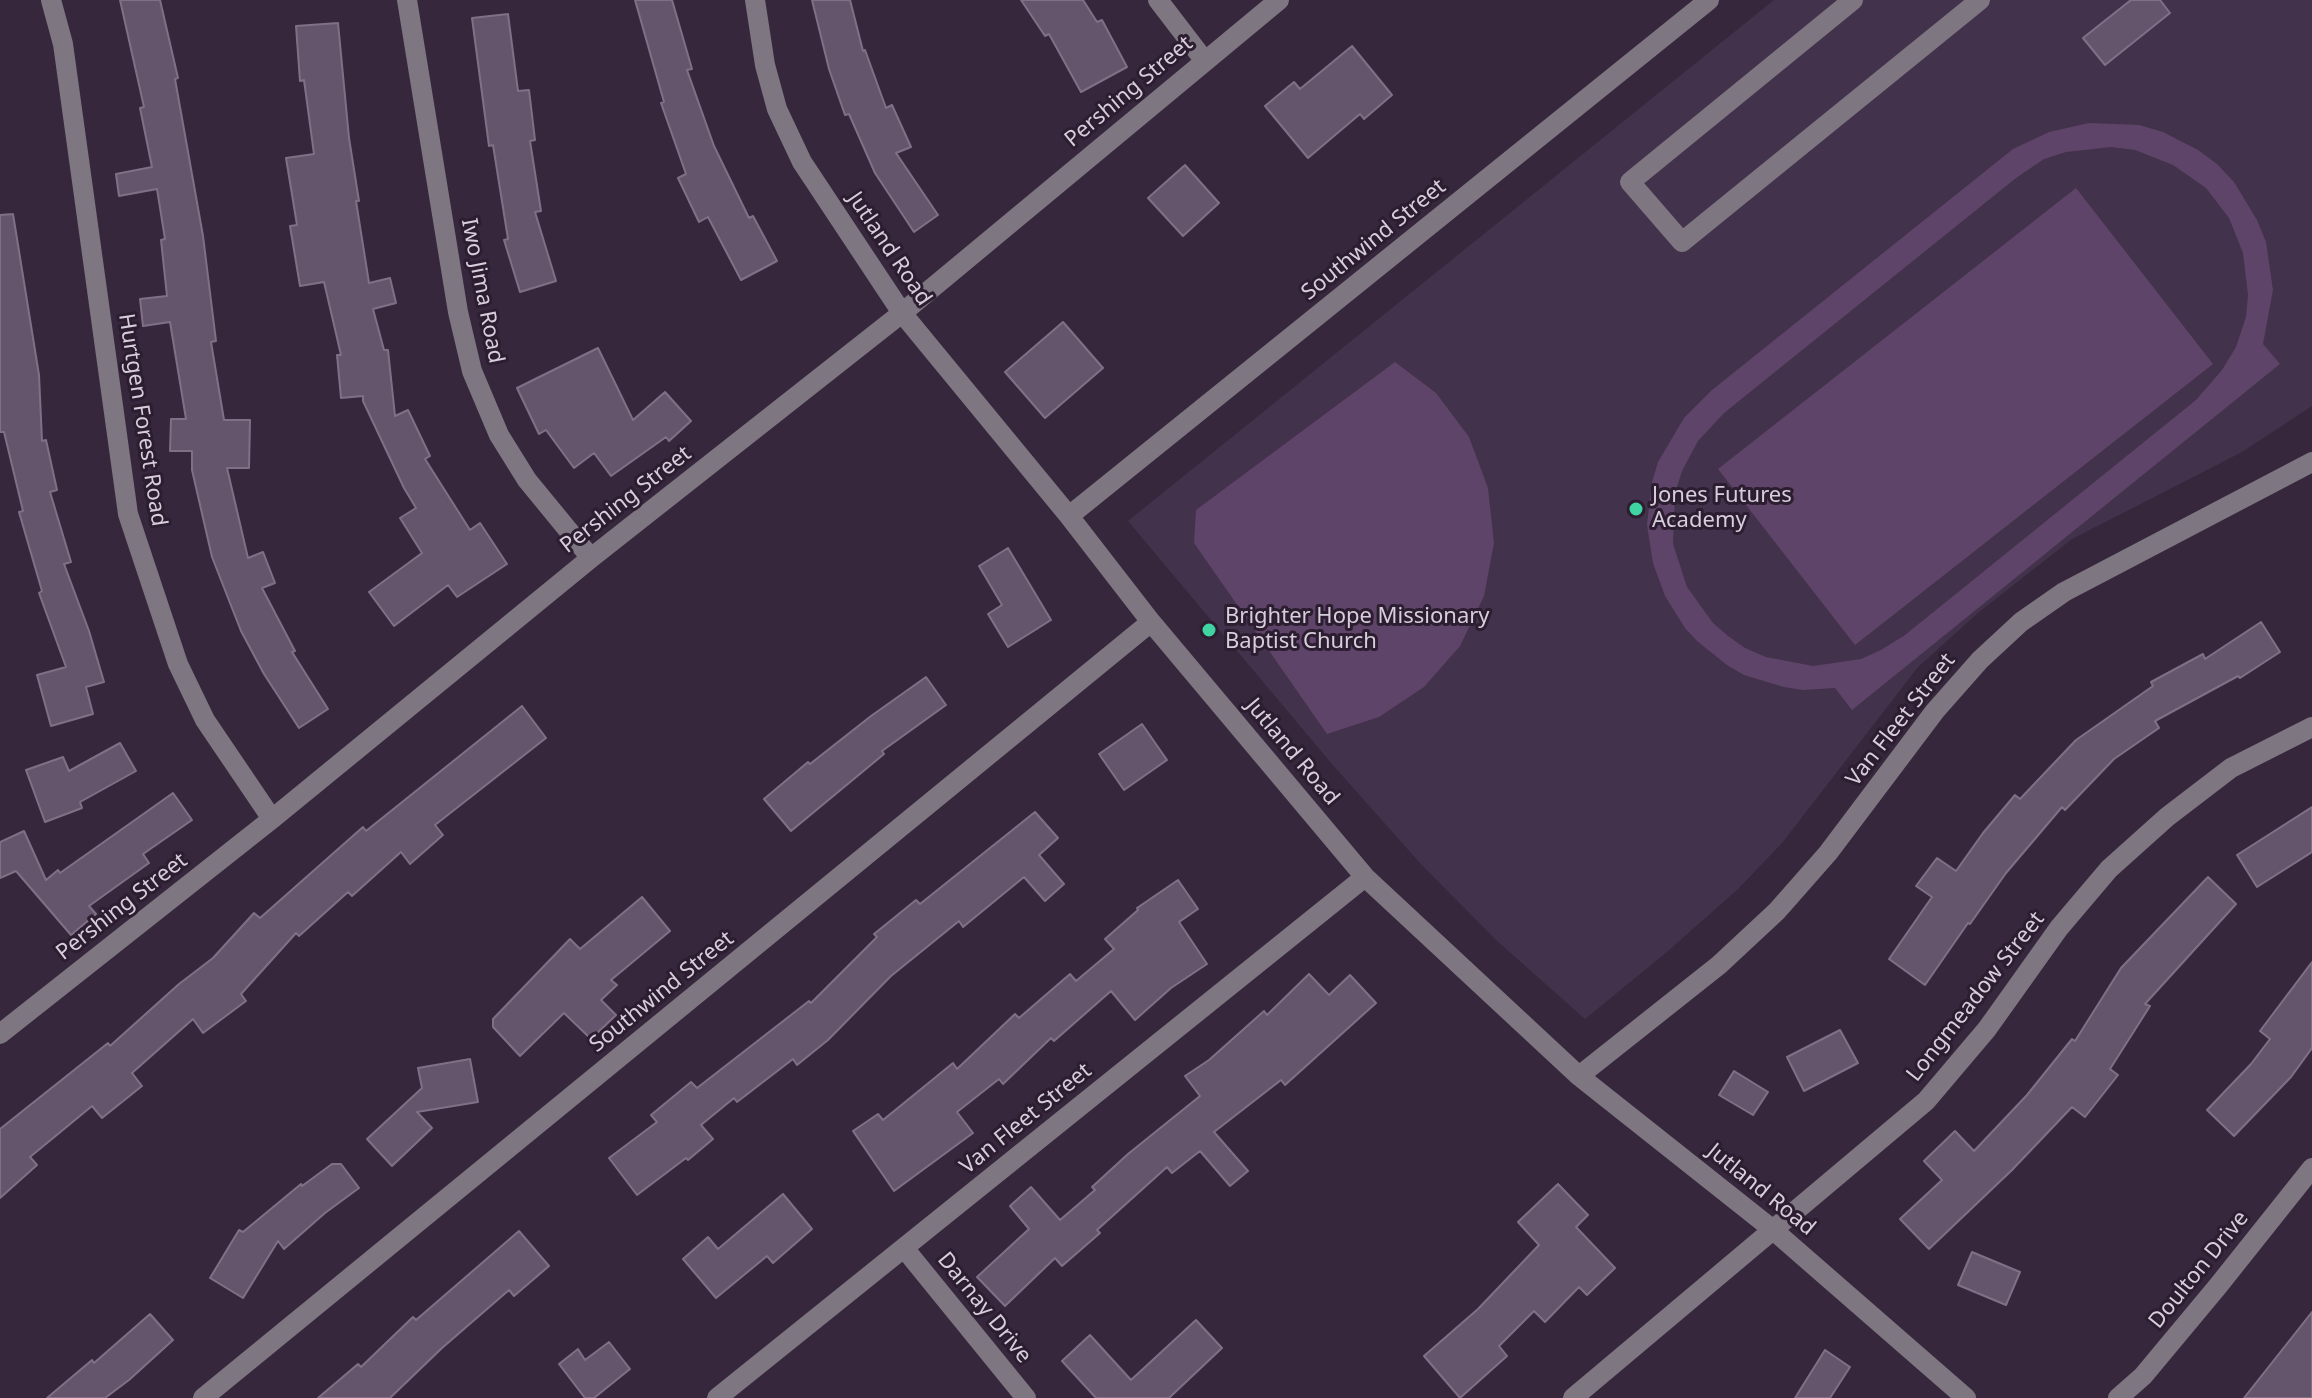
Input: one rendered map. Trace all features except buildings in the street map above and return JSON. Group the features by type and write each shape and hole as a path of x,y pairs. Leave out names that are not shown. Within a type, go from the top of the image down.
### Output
{"street":[{"name":"Hurtgen Forest Road","path":"51,0 63,44 128,514 178,664 205,720 272,819"},
{"name":"Iwo Jima Road","path":"407,0 458,312 472,371 499,435 520,469 591,558"},
{"name":"Jutland Road","path":"755,0 765,65 777,109 802,162 902,313 1069,516 1151,622 1365,877 1579,1076 1772,1229 1966,1398"},
{"path":"1158,0 1204,60"},
{"name":"Pershing Street","path":"0,1034 272,819 591,558 902,313 1279,0"},
{"name":"Southwind Street","path":"1069,516 1709,0"},
{"path":"1853,0 1630,182 1682,242 1980,0"},
{"name":"Van Fleet Street","path":"1579,1076 1719,965 1777,911 1828,853 1935,711 1980,660 2021,622 2064,592 2312,462"},
{"name":"Southwind Street","path":"203,1398 1151,622"},
{"name":"Longmeadow Street","path":"1573,1398 1926,1101 1987,1029 2059,928 2109,869 2167,817 2231,768 2312,727"},
{"name":"Van Fleet Street","path":"717,1398 1365,877"},
{"name":"Doulton Drive","path":"2118,1398 2143,1376 2312,1168"},
{"name":"Darnay Drive","path":"904,1248 1026,1398"}],"shaded area":[{"name":"Jones Futures Academy","path":"1774,0 2312,0 2312,406 2242,452 2072,539 1979,612 1918,667 1782,843 1738,889 1585,1019 1495,939 1420,863 1332,764 1128,521"},
{"path":"2089,123 2139,125 2163,132 2217,164 2234,182 2257,220 2266,242 2273,290 2263,344 2280,364 1852,710 1835,688 1803,690 1744,675 1697,641 1665,596 1653,563 1647,525 1652,482 1658,462 1684,418 1712,390 2013,149 2049,132","holes":["2111,147 2135,150 2173,165 2206,188 2229,218 2243,253 2248,295 2246,317 2236,347 2222,370 2196,400 1905,635 1881,650 1861,659 1813,666 1766,657 1728,636 1713,623 1687,587 1673,544 1675,493 1682,471 1698,441 1724,413 2016,178 2044,159 2066,152"]},
{"path":"2076,188 2213,364 1855,645 1718,469"},
{"path":"1395,362 1436,393 1469,437 1488,488 1494,543 1484,596 1460,646 1424,687 1379,717 1327,734 1194,543 1196,510"}],"place":[{"name":"Jones Futures Academy","path":"1636,509"},
{"name":"Brighter Hope Missionary Baptist Church","path":"1209,630"}]}
